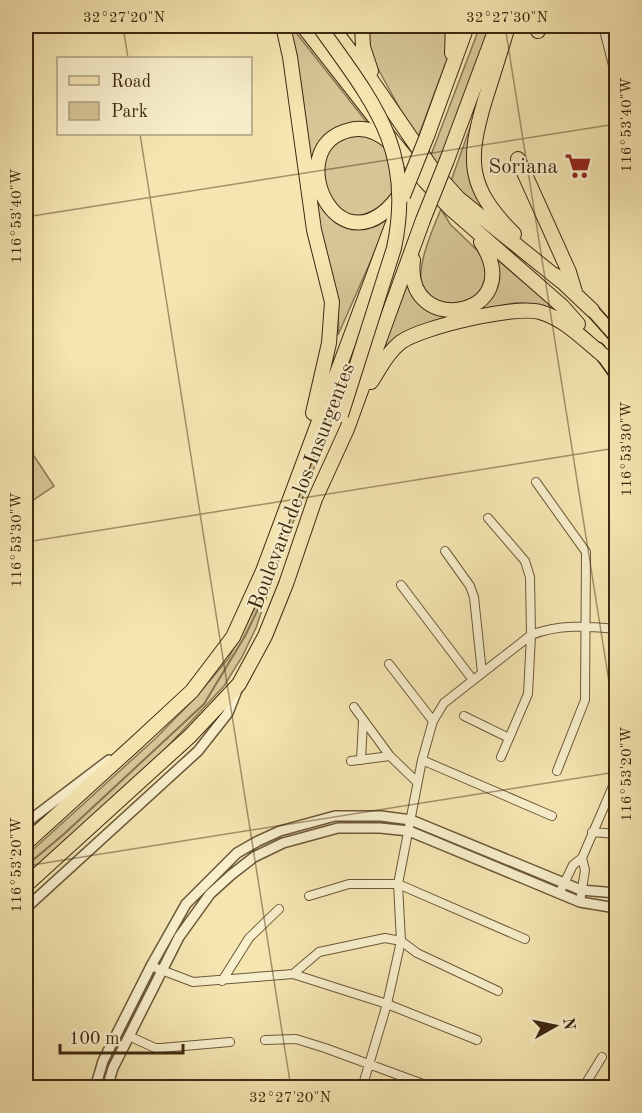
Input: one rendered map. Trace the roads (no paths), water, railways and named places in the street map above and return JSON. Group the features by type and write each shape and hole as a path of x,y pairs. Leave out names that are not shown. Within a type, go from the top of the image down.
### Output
{"highway":[{"path":"283,26 290,57 314,231 332,302 329,342 321,382 294,485"},
{"path":"303,26 408,160 450,208 562,306 578,324"},
{"path":"315,498 394,249 401,194 396,159 382,122 351,71 319,26"},
{"path":"331,26 421,155 458,198 561,281 592,310"},
{"path":"362,26 364,51 381,95"},
{"path":"449,76 453,26"},
{"name":"Boulevard de los Insurgentes","path":"26,843 192,691 233,637 263,571 396,205 410,179 467,26"},
{"name":"Boulevard de los Insurgentes","path":"26,885 190,736 239,684 265,636 315,498 347,429 497,26"},
{"path":"508,26 475,136 476,175 486,201 499,218 561,281"},
{"path":"396,205 369,220 356,221 339,217 326,204 321,193 319,159 333,138 343,132 358,129 369,130 380,135 408,160"},
{"path":"518,159 569,272 576,294"},
{"path":"417,239 412,267 417,290 433,306 446,311 457,311 479,302 488,291 493,277 491,258 472,228"},
{"path":"347,429 370,384 392,351 409,338 424,331 506,311 530,309 548,314 560,321 604,356"}],"main road":[{"path":"592,310 616,337"},
{"path":"578,324 616,374"}],"street":[{"path":"603,26 616,76"},
{"path":"536,482 586,552 585,700 557,771"},
{"path":"488,518 525,561 530,577 531,635 528,694 501,757"},
{"path":"445,551 470,586 474,597 482,673"},
{"path":"401,585 473,680"},
{"path":"362,1088 387,1004 402,941 398,884 417,782 433,721 444,704 531,635 561,627 586,626 616,629"},
{"path":"389,664 433,721"},
{"path":"26,908 198,751 228,713 239,684"},
{"path":"354,707 390,756 417,782"},
{"path":"464,716 509,738"},
{"path":"361,760 363,722"},
{"path":"26,822 136,743"},
{"path":"351,761 390,756"},
{"path":"422,760 552,816"},
{"path":"559,894 573,865 582,858 616,779"},
{"path":"95,1088 103,1061 151,966 186,904 237,853 280,831 335,816 381,816 411,820 581,890 616,893"},
{"path":"107,1088 113,1068 179,937 210,894 254,857 283,843 338,828 409,831 580,902 616,908"},
{"path":"592,832 616,834"},
{"path":"580,902 585,870 582,858"},
{"path":"309,896 349,884 398,884 525,939"},
{"path":"222,981 249,938 279,909"},
{"path":"293,974 319,952 386,938 402,941 417,954 498,991"},
{"path":"151,966 193,982 293,974 387,1004 477,1040"},
{"path":"129,1036 155,1048 230,1042"},
{"path":"264,1040 296,1040 434,1088"},
{"path":"583,1088 602,1057"},
{"path":"26,1086 31,1088"}],"waterway":[{"path":"26,866 64,834 204,704 245,636 259,607 329,416"}],"place":[{"name":"Soriana","path":"578,166"}]}
